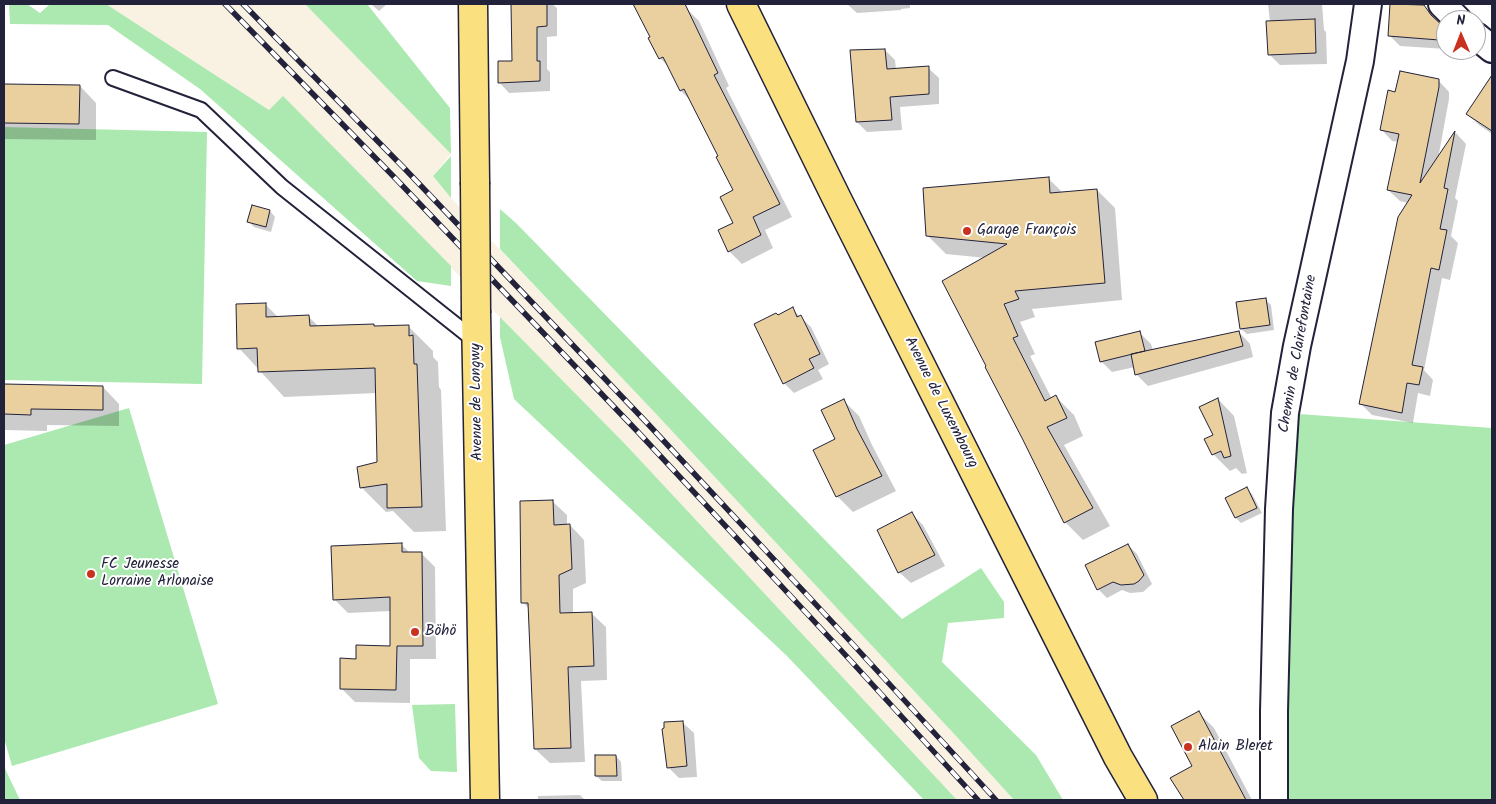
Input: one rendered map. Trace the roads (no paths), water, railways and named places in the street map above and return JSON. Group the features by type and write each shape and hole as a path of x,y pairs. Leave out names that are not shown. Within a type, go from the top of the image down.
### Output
{"main road":[{"name":"Avenue de Longwy","path":"473,4 476,313 485,800"},
{"name":"Avenue de Luxembourg","path":"741,4 1118,757 1142,800"}],"street":[{"name":"Chemin de Clairefontaine","path":"1274,800 1274,711 1279,509 1285,413 1297,346 1360,61 1368,4"}],"lane":[{"path":"113,78 201,110 282,187 477,342"}],"railway":[{"path":"225,4 396,179 638,432 978,800"},
{"path":"243,4 404,168 648,424 996,800"}],"place":[{"name":"Garage François","path":"967,231"},
{"name":"FC Jeunesse Lorraine Arlonaise","path":"91,574"},
{"name":"Böhö","path":"415,632"},
{"name":"Alain Bleret","path":"1188,747"}]}
